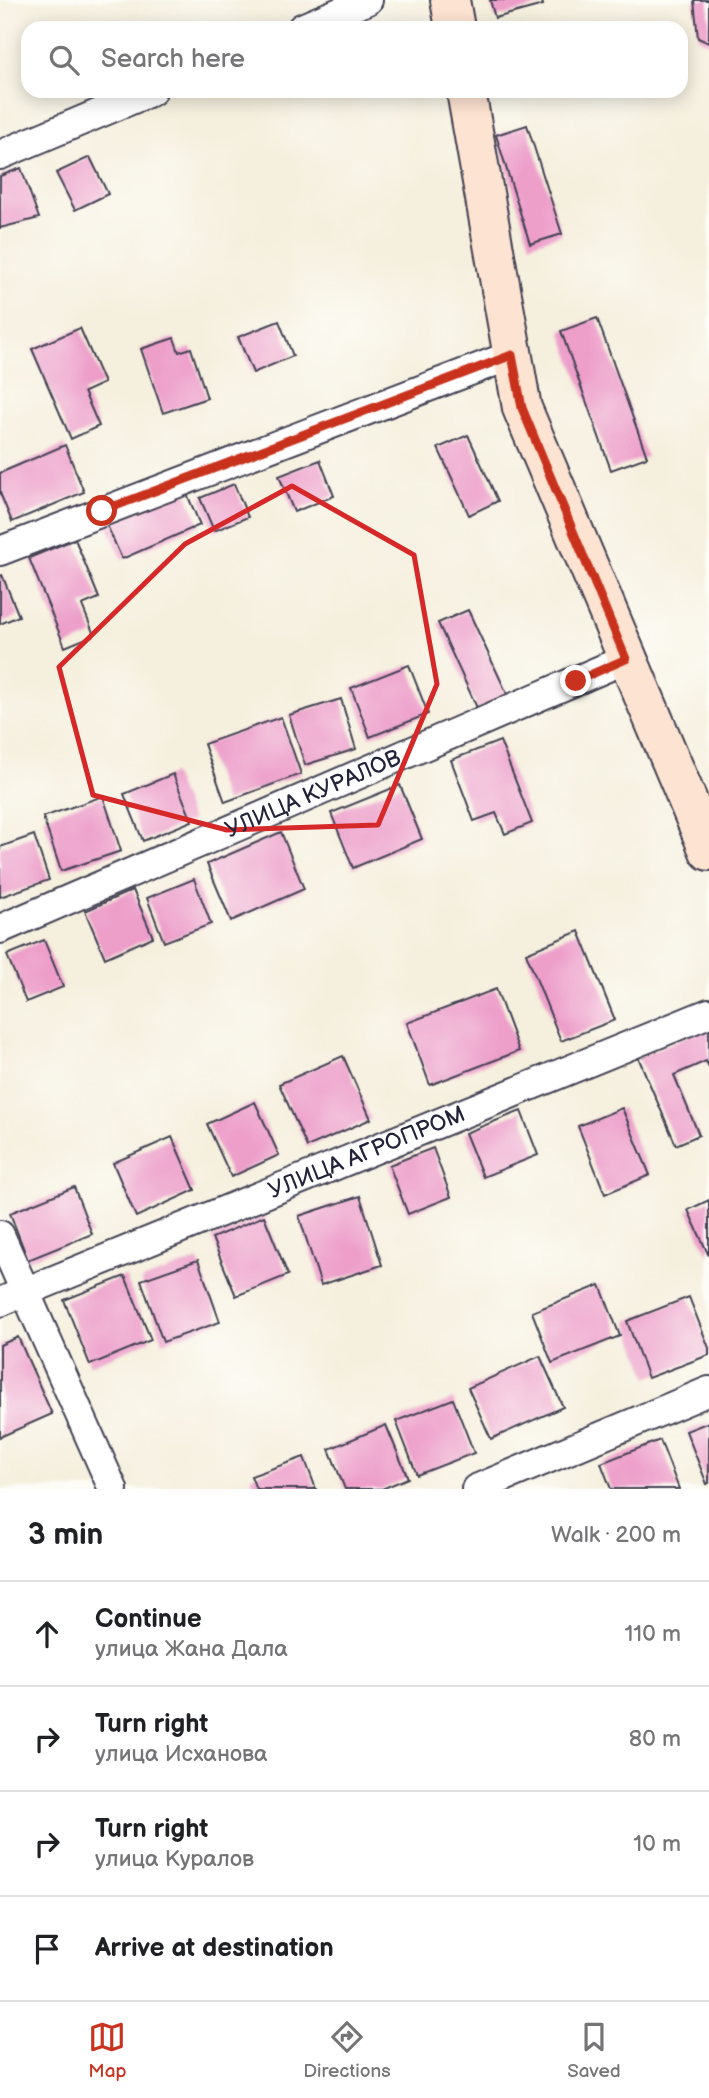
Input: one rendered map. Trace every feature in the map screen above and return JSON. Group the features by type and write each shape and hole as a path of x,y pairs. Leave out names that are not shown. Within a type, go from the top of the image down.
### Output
{"main road":[{"path":"450,0 454,21"},
{"path":"467,98 522,408 709,851"}],"street":[{"path":"318,21 368,0"},
{"path":"0,155 135,98"},
{"path":"0,551 512,355"},
{"name":"УЛИЦА КУРАЛОВ","path":"0,929 626,659"},
{"name":"УЛИЦА АГРОПРОМ","path":"12,1296 709,1013"},
{"path":"0,1235 12,1296 113,1489"},
{"path":"476,1489 709,1391"}],"highlighted area":[{"path":"292,486 414,555 437,684 378,825 227,830 93,795 59,667 185,544"}],"building":[{"path":"490,0 542,0 543,5 495,18"},
{"path":"694,0 709,0 709,43 698,38"},
{"path":"527,125 562,234 530,244 496,135"},
{"path":"90,157 108,194 75,210 56,173"},
{"path":"21,168 39,218 0,228 0,176"},
{"path":"597,318 647,457 611,470 561,331"},
{"path":"279,321 293,356 253,373 238,337"},
{"path":"80,328 104,383 84,392 99,426 71,439 32,349"},
{"path":"174,338 179,352 191,348 207,398 163,413 141,349"},
{"path":"468,435 498,501 469,515 438,448"},
{"path":"65,445 84,492 12,522 0,493 0,473"},
{"path":"320,460 334,496 294,512 279,476"},
{"path":"234,484 248,517 214,531 200,498"},
{"path":"185,489 200,525 122,559 106,523"},
{"path":"75,539 99,598 82,605 94,635 65,647 29,558"},
{"path":"2,575 19,616 0,624 0,576"},
{"path":"468,610 508,696 478,710 438,623"},
{"path":"409,665 428,714 370,737 351,688"},
{"path":"341,699 356,749 305,765 289,715"},
{"path":"281,717 301,774 225,802 204,744"},
{"path":"500,741 532,823 505,834 496,813 474,821 451,760"},
{"path":"173,774 192,821 143,841 124,794"},
{"path":"400,785 422,839 353,868 331,813"},
{"path":"103,796 121,851 61,871 43,817"},
{"path":"281,832 304,889 231,921 207,864"},
{"path":"34,835 49,880 0,897 0,847"},
{"path":"194,879 211,924 164,942 147,898"},
{"path":"133,890 153,937 105,958 85,911"},
{"path":"579,931 615,1020 561,1041 526,953"},
{"path":"44,940 63,987 26,1002 7,955"},
{"path":"496,989 519,1051 430,1085 407,1023"},
{"path":"709,1027 709,1067 706,1061 674,1075 699,1135 676,1145 638,1057"},
{"path":"343,1056 371,1119 307,1147 279,1084"},
{"path":"255,1102 279,1155 231,1177 207,1124"},
{"path":"622,1108 650,1175 605,1194 578,1126"},
{"path":"521,1111 538,1155 483,1177 465,1133"},
{"path":"172,1137 195,1190 136,1217 113,1163"},
{"path":"433,1148 451,1197 408,1214 389,1165"},
{"path":"74,1187 92,1234 28,1260 10,1213"},
{"path":"360,1196 382,1265 321,1285 299,1216"},
{"path":"709,1200 709,1256 688,1210"},
{"path":"264,1216 288,1275 236,1296 212,1238"},
{"path":"198,1260 220,1322 163,1342 141,1280"},
{"path":"125,1276 151,1340 90,1365 64,1300"},
{"path":"600,1285 620,1336 552,1363 532,1312"},
{"path":"689,1297 709,1348 709,1355 648,1378 627,1321"},
{"path":"18,1337 52,1414 0,1437 0,1345"},
{"path":"540,1356 563,1407 491,1439 468,1388"},
{"path":"453,1399 474,1453 417,1475 396,1421"},
{"path":"709,1422 709,1483 707,1484 686,1431"},
{"path":"386,1425 408,1478 382,1489 345,1489 329,1449"},
{"path":"660,1440 679,1489 611,1489 601,1463"},
{"path":"304,1457 316,1489 256,1489 251,1476"}],"route":[{"path":"102,511 512,355 522,408 626,659 576,681"}]}
